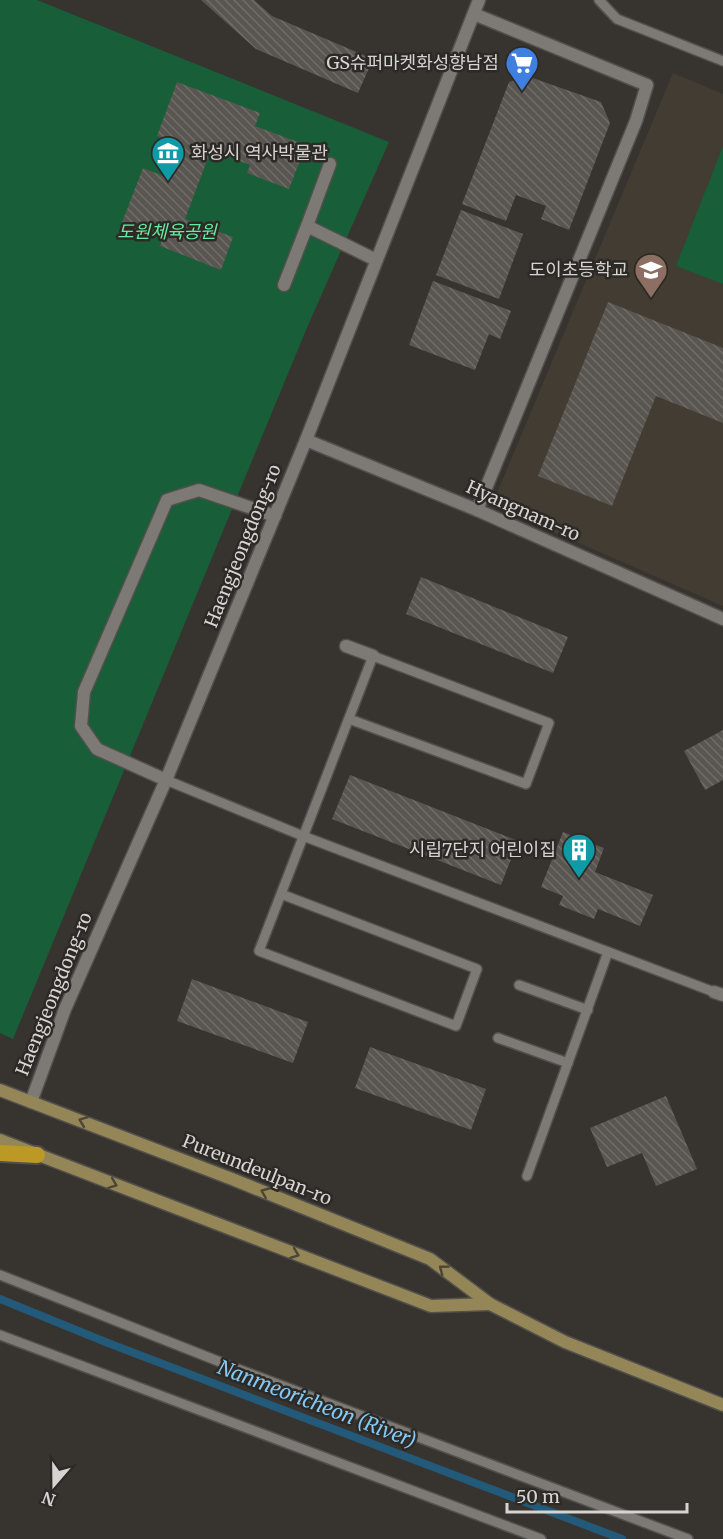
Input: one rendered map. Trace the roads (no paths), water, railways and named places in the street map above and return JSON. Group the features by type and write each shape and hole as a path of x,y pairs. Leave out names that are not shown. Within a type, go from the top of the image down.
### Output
{"highway":[{"path":"0,1153 37,1155"}],"main road":[{"name":"Pureundeulpan-ro","path":"0,1090 232,1179 430,1259 490,1304 565,1341 723,1405"},
{"name":"Pureundeulpan-ro","path":"0,1140 431,1306 490,1304"}],"street":[{"name":"Haengjeongdong-ro","path":"31,1102 65,1009 166,780 306,440 479,0"},
{"path":"474,14 647,85 636,121 477,510"},
{"path":"284,285 330,165"},
{"path":"307,226 376,260"},
{"name":"Hyangnam-ro","path":"306,440 477,510 723,619"},
{"path":"166,780 97,749 81,726 84,692 167,500 200,490 275,516"},
{"path":"346,646 373,656"}],"lane":[{"path":"599,0 617,19 723,61"},
{"path":"280,894 477,969 456,1026 258,951 280,894 349,719 373,656 549,723 526,784 349,719"},
{"path":"166,780 303,836 719,993"},
{"path":"527,1176 608,952"},
{"path":"519,985 588,1010"},
{"path":"498,1038 568,1064"},
{"path":"0,1275 238,1370 688,1539"},
{"path":"0,1335 541,1539"}],"waterway":[{"name":"Nanmeoricheon (River)","path":"0,1299 108,1343 622,1539"}],"place":[{"name":"GS슈퍼마켓화성향남점","path":"522,92"},
{"name":"화성시 역사박물관","path":"168,182"},
{"name":"도이초등학교","path":"651,299"},
{"name":"시립7단지 어린이집","path":"579,879"}],"park label":[{"name":"도원체육공원","path":"167,232"}]}
